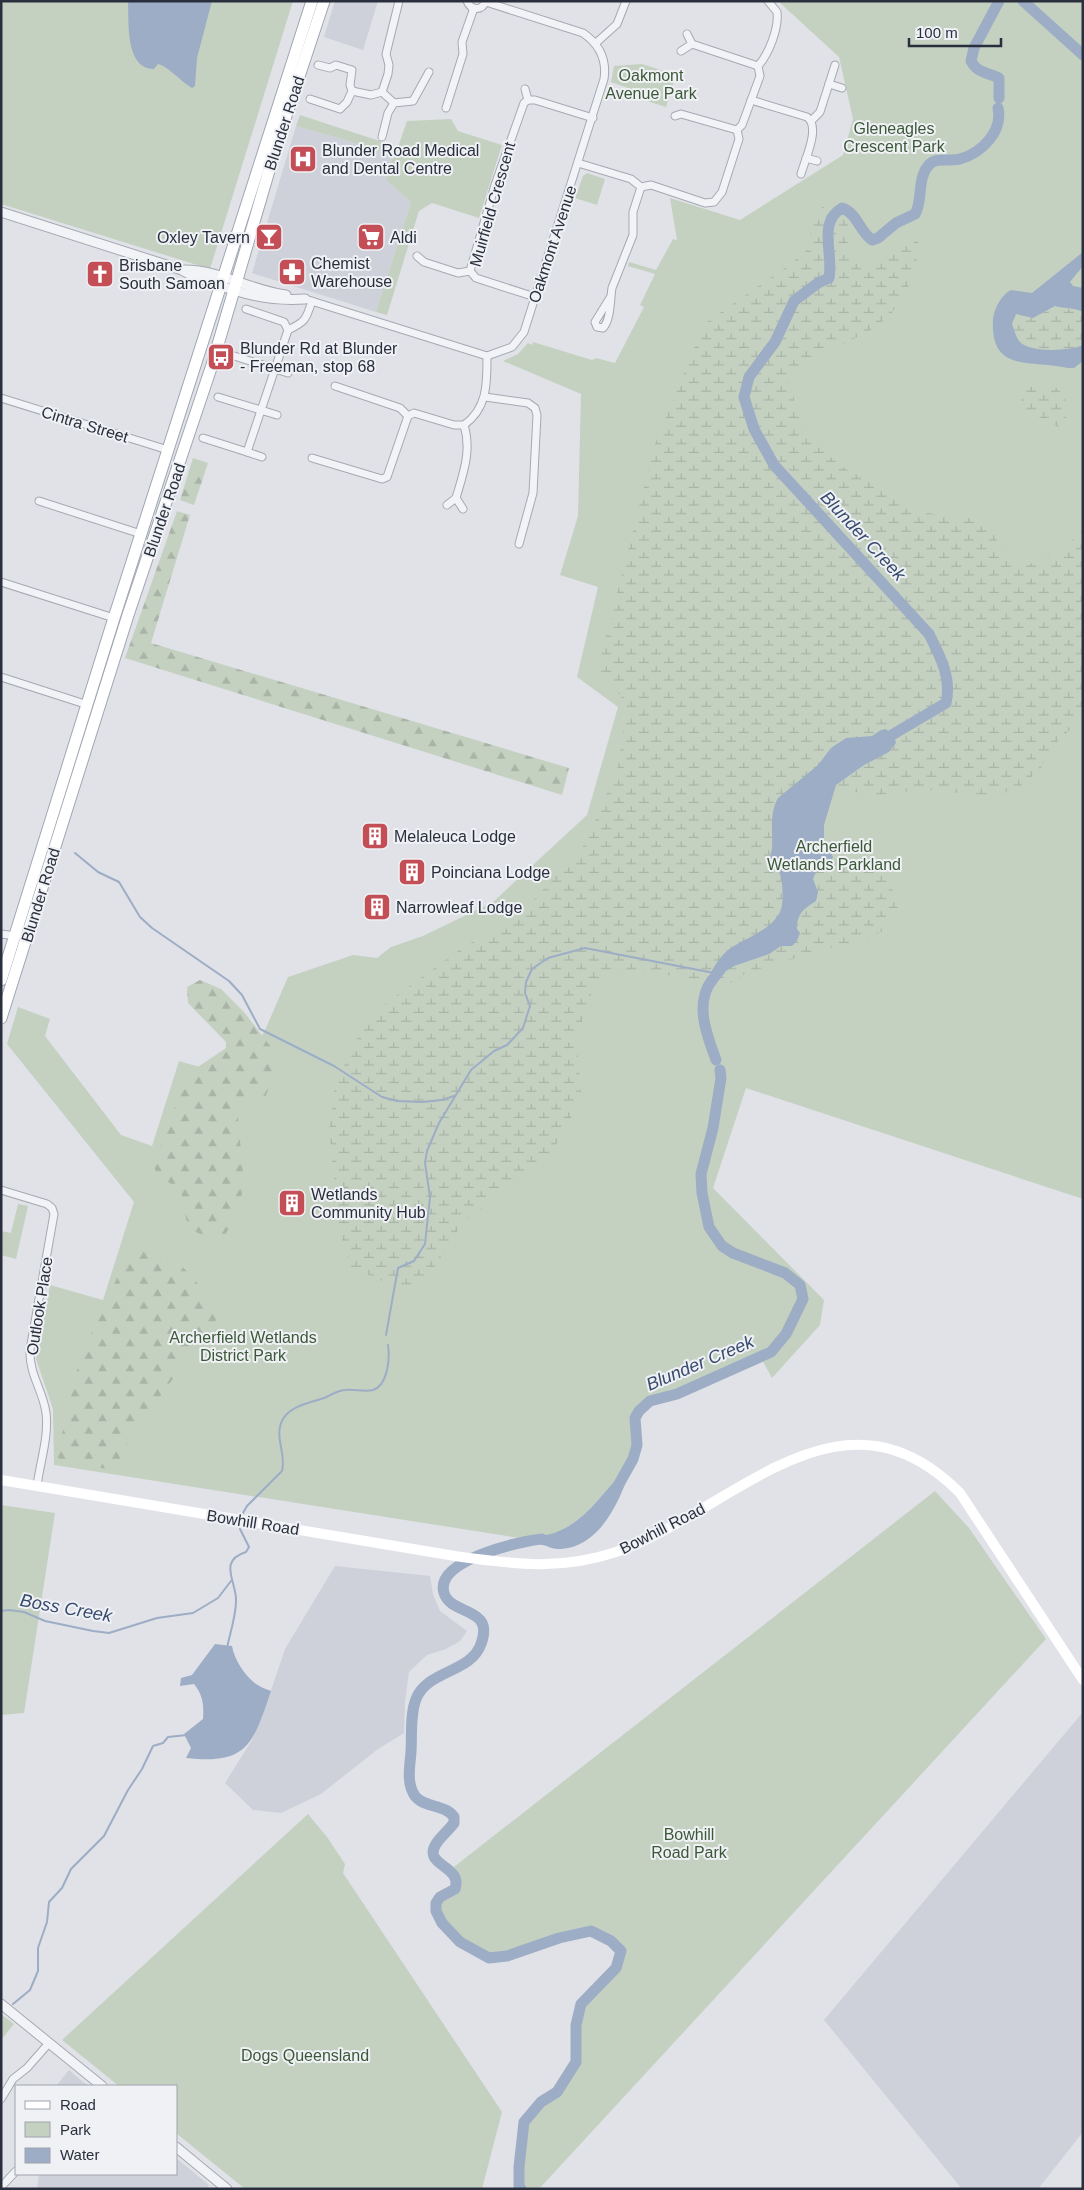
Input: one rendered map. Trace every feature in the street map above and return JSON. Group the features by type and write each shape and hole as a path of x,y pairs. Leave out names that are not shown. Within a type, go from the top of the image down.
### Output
{"main road":[{"name":"Blunder Road","path":"1,980 114,618 312,1"},
{"name":"Blunder Road","path":"1,1018 122,634 212,364 278,140 324,1"},
{"name":"Bowhill Road","path":"1,1480 456,1556 541,1565 568,1564 592,1559 639,1542 764,1472 806,1453 848,1445 890,1449 927,1465 943,1476 960,1493 1083,1680"}],"street":[{"path":"382,92 389,65 386,54 399,1"},
{"path":"467,1 474,8 480,8 486,2 576,31 596,43 617,24 626,1"},
{"path":"758,66 765,58 778,18 774,7 768,1"},
{"path":"446,108 463,54 462,42 474,8"},
{"path":"687,34 692,44 758,66"},
{"name":"Oakmont Avenue","path":"487,356 512,347 524,332 593,118 605,73 604,59 596,43"},
{"path":"682,51 692,44"},
{"path":"310,99 340,109 347,102 352,91 350,86 352,70 336,65 330,68 318,65"},
{"path":"812,120 820,112 835,65"},
{"path":"737,130 742,125 760,76 758,66"},
{"path":"382,92 394,103 413,101 428,72"},
{"path":"829,84 842,88"},
{"path":"525,89 528,100 535,100 593,118"},
{"path":"352,91 371,95 382,92"},
{"name":"Muirfield Crescent","path":"528,100 520,110 494,185 470,271 476,278 535,297"},
{"path":"751,100 812,120 814,128 801,174"},
{"path":"382,137 388,113 394,103"},
{"path":"675,116 681,114 737,130"},
{"path":"578,163 631,179 641,187 651,185 705,203 714,202 722,192 739,139 737,130"},
{"path":"806,158 817,161"},
{"path":"611,296 613,284 634,230 633,212 641,187"},
{"path":"1,212 182,270 193,270 234,286 308,300 487,356 484,397 476,416 464,426 454,425 414,413 408,416 390,472 382,479 312,458"},
{"path":"417,256 424,262 458,273 470,271"},
{"path":"247,452 288,330 302,323 307,318 308,300"},
{"path":"246,309 284,322 288,330"},
{"path":"231,355 288,373"},
{"path":"335,386 400,408 408,416"},
{"path":"218,397 277,415"},
{"path":"484,397 528,403 534,408 537,415 533,493 519,544"},
{"name":"Cintra Street","path":"1,398 168,450"},
{"path":"447,506 456,498 468,456 467,436 464,426"},
{"path":"203,438 262,457"},
{"path":"456,498 463,509"},
{"path":"39,501 142,534"},
{"path":"1,582 114,618"},
{"path":"1,678 88,705"},
{"path":"1,934 28,935"},
{"name":"Outlook Place","path":"1,1190 47,1204 54,1214 29,1364 42,1395 47,1427 37,1486"},
{"path":"1,2004 101,2085"},
{"path":"1,2099 13,2079 27,2068 49,2043"},
{"path":"178,2149 227,2189"},
{"path":"4,2187 15,2173"}],"shaded area":[{"path":"335,1 378,1 363,50 324,37"},
{"path":"296,126 394,154 386,180 411,202 376,312 252,273"},
{"path":"335,1566 430,1576 433,1594 440,1611 467,1631 460,1641 446,1649 427,1655 409,1672 405,1702 404,1733 378,1749 321,1794 281,1813 253,1810 225,1783 252,1740 262,1717 285,1649"},
{"path":"1083,1712 1083,2132 1038,2189 962,2189 824,2020"},
{"path":"69,2070 87,2085 57,2085"},
{"path":"178,2160 209,2185 207,2189 37,2189 39,2175 178,2175"}],"green space":[{"path":"1,1 293,1 210,269 1,204"},
{"name":"Archerfield Wetlands Parkland","path":"778,1 1083,1 1083,1199 746,1088 713,1188 824,1300 820,1325 772,1378 761,1358 677,1394 650,1401 639,1411 635,1418 637,1445 627,1471 624,1471 587,1512 570,1526 548,1535 526,1539 54,1465 53,1409 36,1359 50,1285 103,1300 134,1202 7,1044 18,1007 50,1019 45,1036 121,1135 152,1146 179,1061 238,1078 266,1028 288,977 353,955 377,958 391,947 423,936 493,902 587,815 618,707 577,677 598,587 560,575 578,516 581,394 503,361 518,354 528,343 532,345 533,342 592,360 596,358 615,363 644,307 640,305 655,274 628,266 629,262 656,270 673,239 677,240 670,198 740,220 843,155 853,119 839,57"},
{"name":"Oakmont Avenue Park","path":"642,64 676,75 666,107 637,98 628,88 611,82 614,66"},
{"path":"300,115 398,147 407,121 451,119 458,131 502,145 479,218 432,203 419,211 387,315 376,312 411,202 386,180 394,154 296,126"},
{"path":"587,173 605,179 597,205 575,198 583,176"},
{"path":"825,204 834,204 846,219 849,231 847,250 850,260 857,264 867,264 878,260 916,236 920,249 910,284 890,316 868,332 802,363 792,371 789,381 805,436 844,468 875,484 910,509 943,516 981,519 989,525 1009,563 1017,569 1052,556 1066,547 1083,529 1083,717 1052,747 1040,770 1018,788 993,796 918,789 896,794 874,795 838,789 833,790 824,825 824,840 833,857 849,862 867,860 889,878 898,909 885,930 864,940 746,973 727,985 654,973 624,972 608,974 593,990 576,1039 581,1092 576,1109 545,1164 463,1222 426,1281 409,1293 351,1267 340,1234 329,1130 335,1084 359,1035 382,1006 462,948 521,914 585,844 618,767 627,704 598,668 655,444 704,324 789,265 808,249 813,218"},
{"path":"1055,306 1083,312 1083,345 1076,349 1050,350 1024,345 1017,338 1012,324 1013,316 1019,314 1033,318"},
{"path":"1053,386 1063,395 1067,407 1067,416 1058,427 1028,411 1022,405 1021,399 1028,387"},
{"path":"193,458 208,463 194,505 180,500"},
{"path":"177,511 190,515 151,643 569,768 562,795 125,658"},
{"path":"200,980 221,989 244,1012 274,1051 274,1077 265,1097 248,1100 237,1107 244,1185 236,1217 225,1235 220,1236 203,1235 190,1227 185,1215 184,1200 181,1194 159,1175 153,1167 183,1084 192,1071 226,1048 226,1042 188,1003 187,987"},
{"path":"18,1204 28,1206 16,1259 1,1255 1,1231 11,1233"},
{"path":"136,1247 181,1265 215,1303 216,1320 131,1436 114,1470 61,1461 57,1456 77,1370 91,1334 129,1252"},
{"name":"Bowhill Road Park","path":"935,1491 969,1528 1046,1639 539,2189 521,2189 519,2187 519,2167 524,2122 541,2102 557,2092 576,2062 576,2025 581,2004 616,1968 621,1951 611,1941 591,1931 559,1938 507,1956 489,1958 460,1942 442,1923 436,1911 436,1903 440,1897 455,1889 456,1879 450,1870"},
{"path":"1,1505 55,1513 24,1713 1,1715"},
{"name":"Dogs Queensland","path":"308,1814 327,1837 345,1864 343,1873 502,2112 482,2189 245,2189 178,2135 178,2085 118,2085 62,2040"},
{"path":"1,2014 14,2024 1,2040"}],"water":[{"path":"128,1 212,1 197,58 195,86 192,88 158,64 154,69 145,67 138,61 130,43"},
{"path":"1083,252 1083,266 1070,282 1073,286 1083,288 1083,312 1055,306 1033,318 1016,314 1012,324 1016,336 1025,346 1060,350 1083,345 1083,361 1074,368 1068,368 1015,361 1006,356 998,349 994,337 993,319 996,307 1001,299 1011,290 1032,293"},
{"path":"886,729 894,736 896,743 889,752 864,765 836,785 824,825 824,840 833,857 831,861 820,867 813,879 818,892 816,901 804,909 800,916 797,929 800,933 797,941 792,946 781,946 769,954 734,966 726,971 709,993 703,993 710,975 721,957 731,948 764,929 776,919 780,912 783,899 781,878 770,858 772,816 778,798 818,765 831,748 846,738 872,736"},
{"path":"630,1470 613,1510 605,1522 585,1541 572,1547 554,1549 525,1538 551,1534 569,1526 594,1504 624,1471"},
{"path":"215,1644 232,1646 238,1662 248,1677 258,1685 271,1691 259,1725 245,1747 235,1754 222,1758 186,1758 191,1748 184,1734 203,1719 203,1709 201,1696 197,1688 194,1684 180,1686 181,1678 192,1675"}],"waterway":[{"name":"Blunder Creek","path":"999,1 974,48 971,61 980,71 999,78 999,98"},
{"path":"1023,1 1083,55"},
{"name":"Blunder Creek","path":"880,742 946,703 946,676 941,659 929,634 774,465 754,429 744,397 749,377 775,342 794,301 818,283 829,278 828,230 834,214 842,208 852,214 872,240 878,238 896,223 915,214 919,203 922,177 931,163 939,160 956,160 968,156 976,152 989,140 997,125 999,117 998,108"},
{"path":"75,853 98,872 119,882 140,917 152,928 229,981 242,995 260,1029 334,1066 382,1097 397,1101 422,1102 442,1100 454,1096"},
{"path":"386,1335 398,1268 414,1261 425,1244 430,1197 425,1163 427,1151 439,1123 471,1070 494,1051 507,1045 523,1028 530,1006 525,993 526,982 532,969 548,958 585,948 714,973"},
{"name":"Blunder Creek","path":"712,980 707,989 703,1009 706,1030 716,1060"},
{"name":"Blunder Creek","path":"619,1484 633,1459 637,1445 635,1418 639,1411 650,1401 677,1394 771,1352 786,1334 803,1299 800,1285 785,1273 733,1253 722,1246 709,1227 702,1193 701,1174 713,1128 721,1078 720,1070"},
{"path":"243,1513 247,1506 282,1471 283,1458 279,1432 280,1425 287,1414 302,1405 340,1391 370,1391 378,1387 382,1383 387,1370 388,1345"},
{"name":"Boss Creek","path":"227,1648 236,1607 236,1594 230,1566 232,1561 237,1556 246,1552 249,1547 240,1529"},
{"name":"Blunder Creek","path":"521,2189 519,2187 519,2167 524,2122 541,2102 557,2092 576,2062 576,2025 581,2004 616,1968 621,1951 611,1941 591,1931 559,1938 507,1956 489,1958 460,1942 442,1923 436,1911 436,1903 440,1897 455,1889 456,1881 449,1870 434,1857 433,1851 438,1841 454,1823 454,1817 445,1810 419,1800 410,1786 409,1774 412,1718 416,1699 429,1682 468,1661 476,1654 484,1632 482,1623 477,1617 448,1600 444,1593 444,1581 452,1571 481,1554 499,1548 542,1539"},
{"name":"Boss Creek","path":"1,1611 24,1612 45,1621 109,1633 157,1618 193,1613 218,1598 231,1581"},
{"path":"13,2004 30,1990 38,1971 38,1948 47,1922 49,1902 62,1888 71,1869 104,1836 153,1746 163,1743 168,1737 187,1735"}],"place":[{"name":"Blunder Road Medical and Dental Centre","path":"303,159"},
{"name":"Oxley Tavern","path":"269,237"},
{"name":"Aldi","path":"371,237"},
{"name":"Chemist Warehouse","path":"292,272"},
{"name":"Brisbane South Samoan","path":"100,274"},
{"name":"Blunder Rd at Blunder - Freeman, stop 68","path":"221,357"},
{"name":"Melaleuca Lodge","path":"375,836"},
{"name":"Poinciana Lodge","path":"412,872"},
{"name":"Narrowleaf Lodge","path":"377,907"},
{"name":"Wetlands Community Hub","path":"292,1203"}],"park label":[{"name":"Gleneagles Crescent Park","path":"894,137"},
{"name":"Archerfield Wetlands District Park","path":"243,1346"}]}
